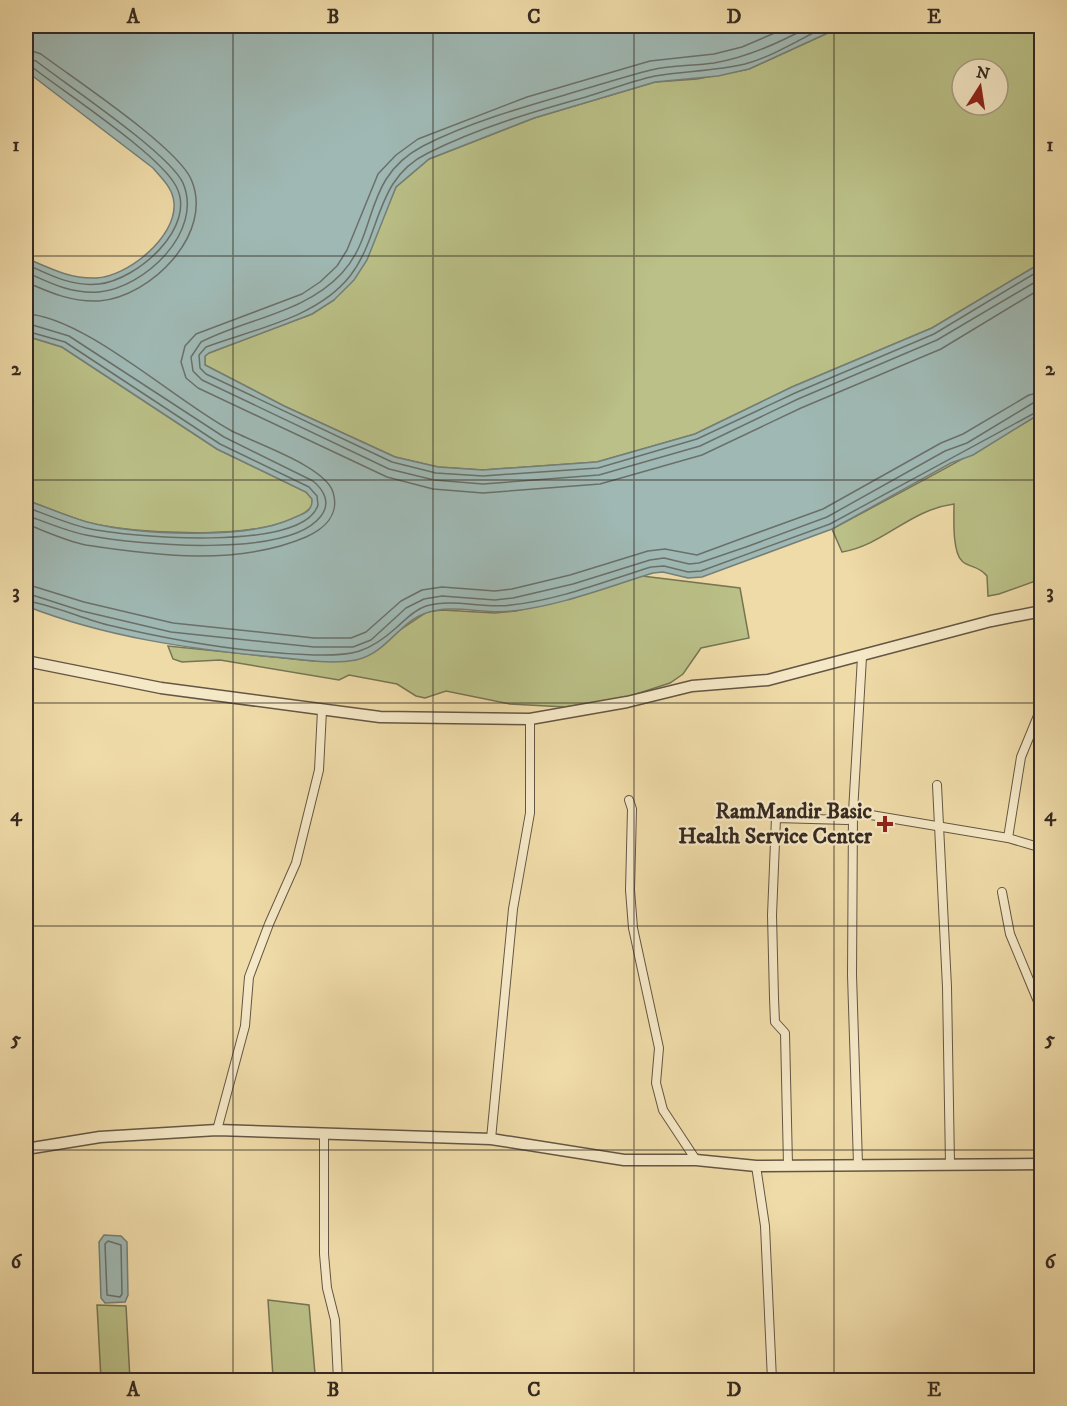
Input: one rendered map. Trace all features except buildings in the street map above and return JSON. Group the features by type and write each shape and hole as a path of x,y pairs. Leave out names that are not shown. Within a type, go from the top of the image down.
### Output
{"street":[{"path":"26,661 161,688 380,717 530,719 627,702 692,686 768,680 862,657 991,621 1041,612"},
{"path":"858,1164 852,975 853,812 862,657"},
{"path":"1008,838 1021,757 1041,706"},
{"path":"217,1130 245,1026 249,977 299,852 319,770 322,710"},
{"path":"491,1139 513,909 531,813 530,719"},
{"path":"936,785 947,987 950,1164"},
{"path":"629,800 632,809 630,890 633,928 659,1048 656,1083 663,1110 696,1160"},
{"path":"853,812 1008,838 1041,848"},
{"path":"788,1165 785,1033 775,1022 774,998 772,915 776,818 846,820 853,812"},
{"path":"1002,892 1010,934 1041,1011"},
{"path":"26,1149 100,1137 217,1130 491,1139 624,1160 696,1160 756,1166 1041,1164"},
{"path":"324,1134 324,1254 327,1288 335,1320 338,1380"},
{"path":"756,1166 766,1234 772,1380"}],"green space":[{"path":"843,26 1041,26 1041,263 932,328 792,387 695,434 597,462 483,470 438,467 395,457 284,406 205,365 205,356 209,353 312,314 334,300 382,218 396,187 429,159 534,118 655,82 697,79 749,69"},
{"path":"26,336 62,347 217,449 306,492 312,499 312,506 295,518 270,526 204,533 136,530 107,526 86,522 26,500"},
{"path":"1041,413 1041,579 988,596 987,576 962,561 959,556 954,534 954,504 923,513 871,542 842,552 832,529 964,458"},
{"path":"642,576 740,588 749,638 701,648 683,674 670,683 624,698 565,707 510,704 446,691 425,698 416,696 397,684 349,675 339,680 220,660 182,662 173,659 168,646 313,661 355,660 427,612 442,610 495,613 516,611 576,597"},
{"path":"268,1300 309,1305 315,1374 273,1377"},
{"path":"97,1305 126,1306 130,1380 101,1380"}],"water":[{"path":"26,26 843,26 749,69 718,76 655,82 534,118 429,159 396,187 367,260 354,280 334,300 312,314 209,353 205,356 205,365 284,406 395,457 438,467 483,470 597,462 695,434 792,387 932,328 1041,263 1041,413 973,455 951,463 832,529 702,577 688,578 663,572 653,573 530,609 502,612 436,610 416,617 376,651 356,660 315,661 179,646 86,626 26,606 26,500 79,520 108,526 161,532 219,533 271,526 291,519 306,512 311,507 312,499 306,492 217,449 62,347 26,336 26,258 77,277 96,278 122,271 148,253 159,241 173,216 174,203 169,188 153,168 26,71"},
{"path":"104,1235 121,1236 127,1242 128,1295 125,1302 105,1303 101,1298 99,1242"}],"place":[{"name":"RamMandir Basic Health Service Center","path":"885,824"}]}
